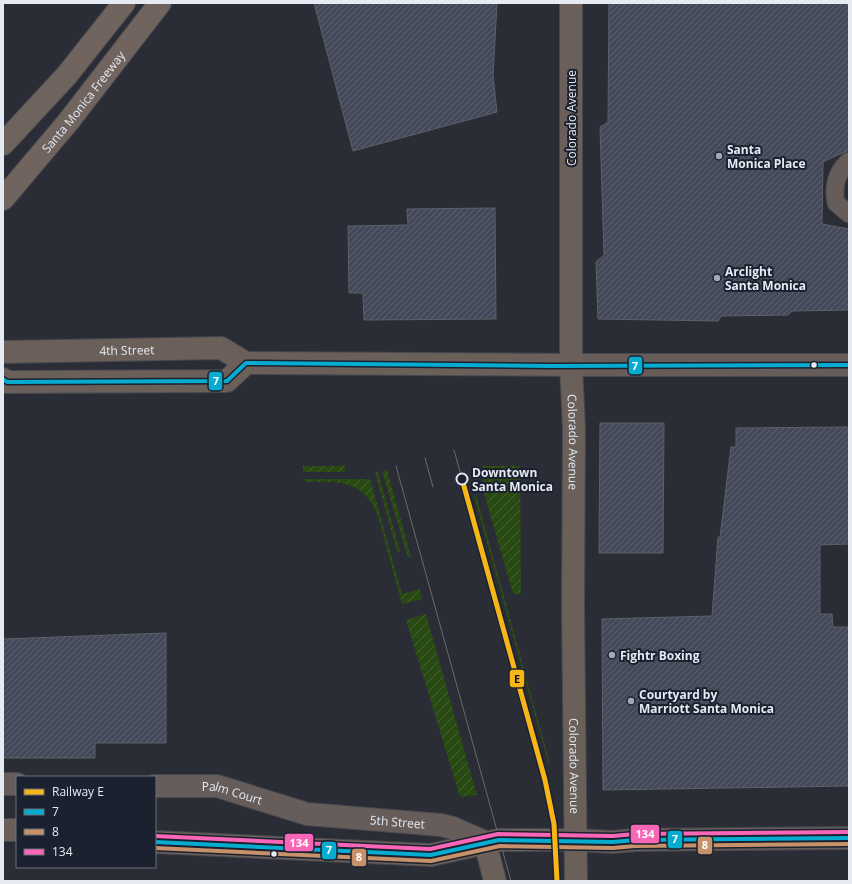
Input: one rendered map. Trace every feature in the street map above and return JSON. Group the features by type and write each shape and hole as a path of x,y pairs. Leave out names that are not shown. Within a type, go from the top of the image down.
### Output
{"highway":[{"path":"3,144 66,76 124,3"},
{"name":"Santa Monica Freeway","path":"3,199 68,122 160,3"}],"main road":[{"name":"Colorado Avenue","path":"571,3 571,365 574,428 573,615 577,840 576,881"},
{"name":"4th Street","path":"3,352 221,348 246,363"},
{"path":"3,380 7,382 227,381 246,363 571,365"},
{"path":"3,830 16,830"},
{"name":"5th Street","path":"156,842 431,855 499,840 577,840"},
{"path":"485,842 495,881"}],"street":[{"path":"849,161 839,170 834,195 836,203 849,214"},
{"path":"571,365 849,365"},
{"path":"3,784 16,784"},
{"name":"Palm Court","path":"156,786 217,786 307,814"},
{"name":"5th Street","path":"307,814 441,825 453,828 485,842"},
{"name":"5th Street","path":"577,840 613,842 635,840 849,838"}],"green space":[{"path":"303,466 345,466 345,472 303,472"},
{"path":"483,466 520,466 521,594 513,594 483,490"},
{"path":"387,470 411,557 408,558 382,471"},
{"path":"375,472 378,472 400,551 397,552"},
{"path":"303,479 370,479 402,594 420,589 422,599 402,604 378,516 372,504 365,495 358,489 349,485 329,482 306,482"},
{"path":"476,495 550,764 549,765 474,496"},
{"path":"426,614 477,795 460,797 406,620"}],"building":[{"path":"314,3 497,3 493,76 497,112 353,151"},
{"name":"Santa Monica Place","path":"609,3 849,3 849,150 823,162 822,224 849,229 849,310 792,311 788,315 721,316 718,321 598,319 596,262 604,255 600,127 608,122"},
{"path":"495,208 496,319 364,320 363,293 349,293 348,226 408,225 407,209"},
{"path":"600,423 664,423 663,553 599,553"},
{"path":"849,427 849,544 820,545 820,614 832,614 833,627 849,627 849,786 603,790 602,619 712,616 718,537 720,537 731,447 736,447 736,428"},
{"path":"166,633 166,743 95,743 95,758 3,758 3,639"}],"tram line":[{"path":"454,450 462,479"},
{"path":"425,458 433,487"},
{"path":"396,466 511,881"}],"rail line":[{"name":"E","path":"462,479 545,780 554,824 557,881"}],"transit line":[{"name":"7","path":"3,379 7,382 227,381 246,363 550,366 849,365"},
{"name":"134","path":"156,836 430,849 498,834 613,836 635,834 849,832"},
{"name":"7","path":"156,842 431,855 499,840 613,842 635,840 849,838"},
{"name":"8","path":"156,848 431,861 500,846 613,848 635,846 849,844"}],"place":[{"name":"Santa Monica Place","path":"719,156"},
{"name":"Arclight Santa Monica","path":"717,278"},
{"name":"Downtown Santa Monica","path":"462,479"},
{"name":"Fightr Boxing","path":"612,655"},
{"name":"Courtyard by Marriott Santa Monica","path":"631,701"}]}
